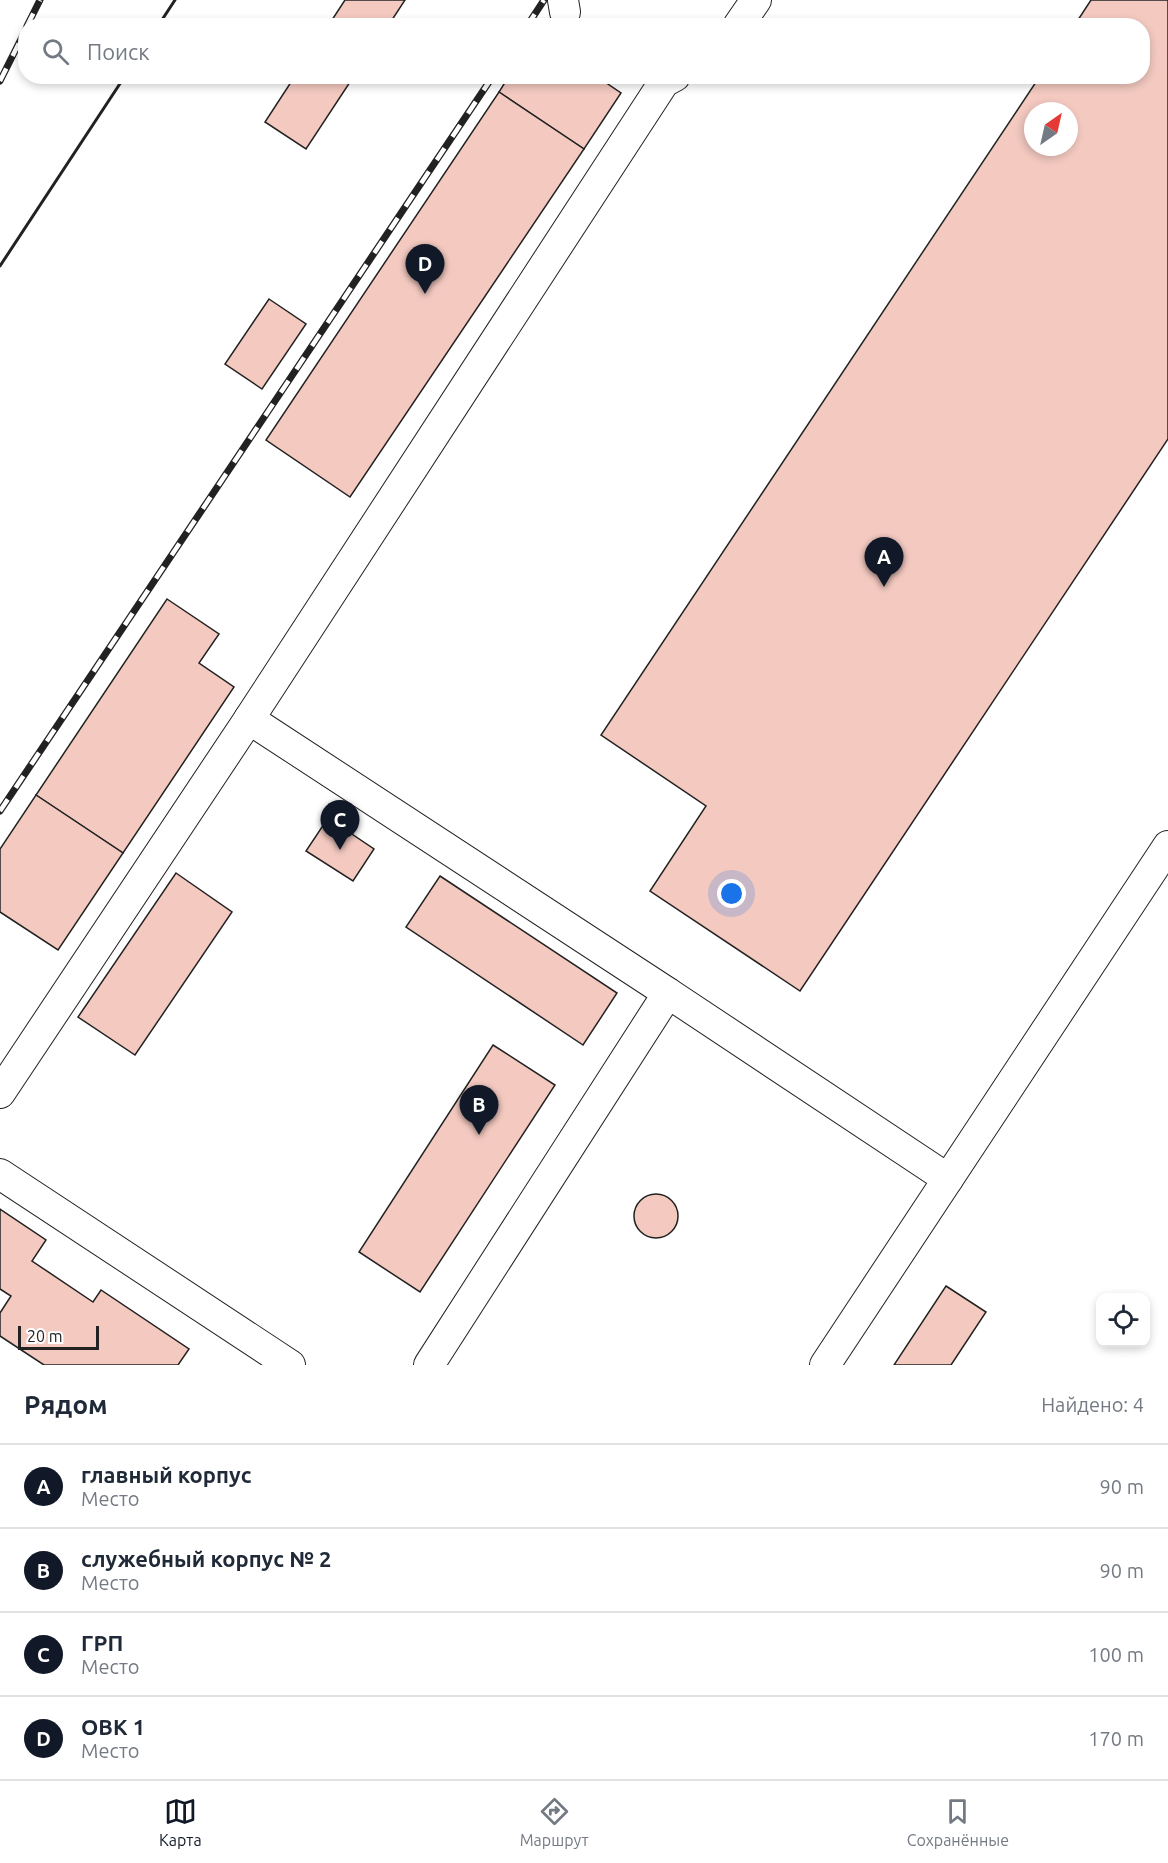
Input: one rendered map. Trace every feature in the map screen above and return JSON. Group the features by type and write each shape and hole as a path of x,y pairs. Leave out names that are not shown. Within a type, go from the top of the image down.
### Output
{"lane":[{"path":"744,18 756,0"},
{"path":"0,1093 249,719 663,84"},
{"path":"249,719 948,1179"},
{"path":"825,1365 1168,846"},
{"path":"429,1365 668,993"},
{"path":"0,1174 290,1365"}],"building":[{"path":"345,0 405,0 393,18 333,18"},
{"path":"1091,0 1168,0 1168,439 800,991 650,891 706,806 601,735 1035,84 1150,84 1150,18 1079,18"},
{"path":"290,84 349,84 306,149 265,122"},
{"path":"504,84 608,84 621,93 584,149 499,92"},
{"path":"499,92 584,149 350,497 266,440"},
{"path":"269,299 306,324 262,389 225,364"},
{"path":"167,599 219,634 199,663 234,687 123,853 36,795"},
{"path":"36,795 123,853 58,950 0,912 0,849"},
{"path":"328,818 374,849 353,881 306,851"},
{"path":"176,873 232,912 135,1055 78,1017"},
{"path":"440,876 617,993 583,1045 406,927"},
{"path":"493,1045 555,1085 420,1292 359,1252"},
{"path":"656,1194 672,1200 678,1216 672,1232 656,1238 640,1232 634,1216 640,1200"},
{"path":"0,1209 46,1240 32,1261 93,1302 101,1290 189,1349 178,1365 44,1365 0,1336 0,1313 11,1296 0,1289"},
{"path":"946,1286 986,1312 951,1365 894,1365"}],"railway":[{"path":"31,18 40,0"},
{"path":"532,18 544,0"},
{"path":"0,81 18,45"},
{"path":"0,811 488,84"}],"wall":[{"path":"163,18 175,0"},
{"path":"0,266 120,84"}],"place":[{"name":"ОВК 1","path":"425,294"},
{"name":"главный корпус","path":"884,587"},
{"name":"ГРП","path":"340,850"},
{"name":"служебный корпус № 2","path":"479,1135"}]}
